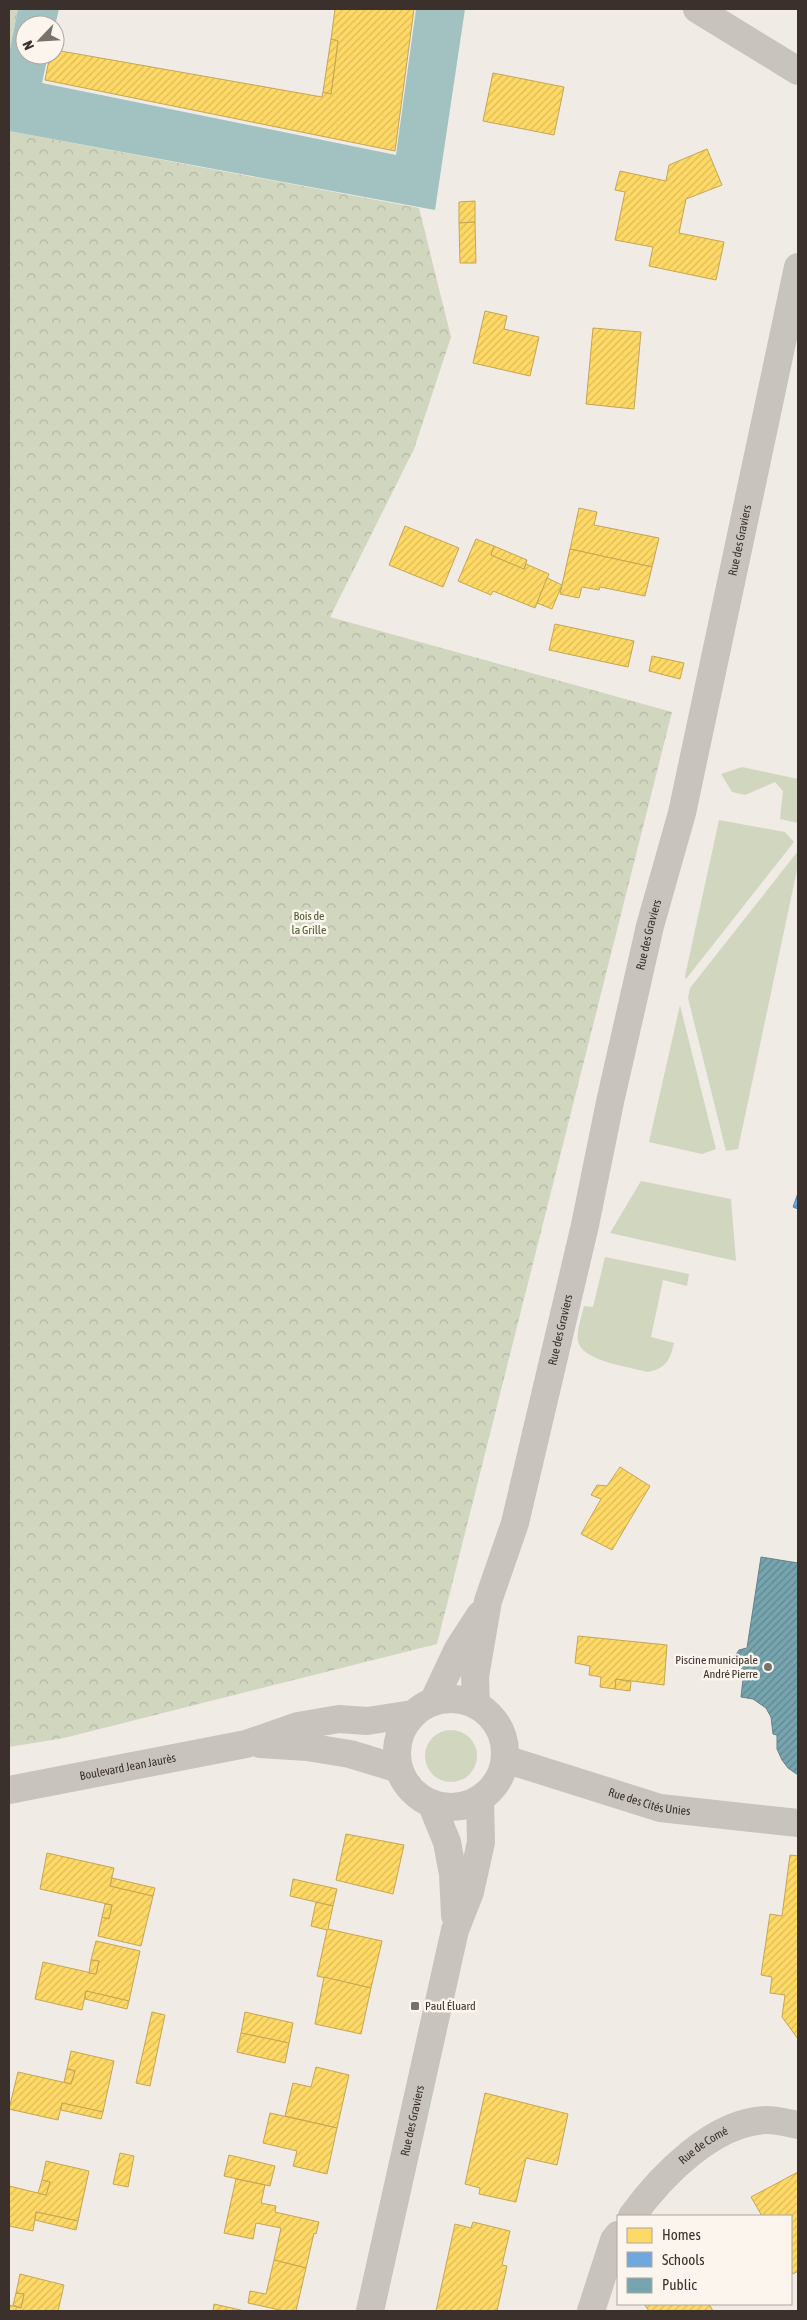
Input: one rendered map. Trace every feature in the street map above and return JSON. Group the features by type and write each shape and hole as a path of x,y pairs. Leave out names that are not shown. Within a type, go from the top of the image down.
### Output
{"street":[{"path":"696,9 798,71"},
{"name":"Rue des Graviers","path":"476,1705 476,1667 488,1601 515,1523 584,1225 648,935 682,813 798,267"},
{"name":"Rue des Graviers","path":"423,1708 488,1601"},
{"path":"455,1698 476,1705 493,1718 504,1737 505,1759 497,1782 480,1799 456,1807 431,1803 412,1790 400,1769 397,1750 402,1730 423,1708 455,1698"},
{"name":"Boulevard Jean Jaurès","path":"9,1790 246,1744 306,1725 340,1719 367,1720 423,1708"},
{"name":"Boulevard Jean Jaurès","path":"246,1744 307,1747 350,1754 400,1769"},
{"name":"Rue des Cités Unies","path":"505,1759 660,1808 798,1823"},
{"name":"Rue des Graviers","path":"370,2311 455,1930 470,1892 482,1842 480,1799"},
{"name":"Rue des Graviers","path":"431,1803 447,1842 454,1874 455,1930"},
{"name":"Rue de Comé","path":"633,2215 659,2181 718,2134 744,2125 768,2120 798,2125"},
{"path":"591,2311 614,2240 617,2236"}],"green space":[{"path":"9,9 18,9 17,15 15,15 9,54"},
{"name":"Bois de la Grille","path":"9,131 419,208 451,337 414,449 330,617 672,712 437,1644 64,1738 9,1747"},
{"path":"742,767 798,779 798,823 780,819 783,791 775,782 745,795 732,792 721,774"},
{"path":"719,820 785,832 794,842 686,979 685,976"},
{"path":"798,851 798,865 738,1149 726,1151 688,998 690,988"},
{"path":"680,1005 716,1149 702,1154 649,1142"},
{"path":"641,1181 731,1199 736,1261 610,1233"},
{"path":"605,1257 689,1274 687,1286 663,1280 651,1337 674,1343 669,1359 659,1369 647,1372 618,1365 588,1354 581,1348 578,1341 578,1333 584,1306 593,1307"},
{"path":"451,1730 461,1732 469,1738 475,1746 477,1756 475,1766 469,1774 461,1780 451,1782 441,1780 433,1774 427,1766 425,1756 427,1746 433,1738 441,1732"}],"water":[{"path":"18,9 59,9 58,15 17,15"},
{"path":"416,9 465,9 435,210 9,131 9,54 15,24 15,65 46,65 42,83 396,155"}],"building: Homes":[{"path":"335,9 414,9 395,151 45,80 48,65 65,65 65,52 322,97 323,92 331,94 338,41 331,39"},
{"path":"331,39 338,41 331,94 323,92"},
{"path":"493,73 564,87 554,135 483,121"},
{"path":"707,149 722,185 686,199 679,233 724,242 716,280 649,266 653,247 615,240 625,192 615,190 620,171 666,181 669,165"},
{"path":"475,201 475,222 459,223 459,202"},
{"path":"475,222 476,263 460,263 459,223"},
{"path":"485,311 507,316 504,329 539,337 530,376 473,363"},
{"path":"593,328 641,332 634,409 586,404"},
{"path":"579,508 597,512 594,525 659,538 652,567 570,549"},
{"path":"405,526 459,548 443,587 389,565"},
{"path":"476,539 494,546 491,555 524,569 526,564 549,574 535,608 493,591 491,595 458,581"},
{"path":"494,546 527,560 524,569 491,555"},
{"path":"570,549 652,567 645,596 600,587 599,590 582,587 579,598 560,594"},
{"path":"547,578 562,585 552,609 537,603"},
{"path":"555,624 634,641 628,667 549,650"},
{"path":"652,656 684,663 680,679 649,671"},
{"path":"620,1467 650,1486 612,1550 581,1534 601,1499 591,1495 597,1485 607,1486"},
{"path":"578,1636 667,1645 664,1685 616,1679 615,1689 600,1687 601,1677 589,1675 590,1666 575,1663"},
{"path":"616,1679 631,1682 630,1691 615,1689"},
{"path":"346,1834 404,1845 393,1894 336,1880"},
{"path":"47,1853 114,1868 110,1886 153,1896 141,1946 98,1936 102,1917 109,1919 112,1905 40,1889"},
{"path":"790,1855 798,1856 798,2039 782,2017 785,1995 770,1993 772,1977 761,1975 770,1914 782,1916"},
{"path":"112,1878 155,1888 153,1896 110,1886"},
{"path":"293,1879 337,1889 333,1906 290,1896"},
{"path":"316,1902 333,1906 328,1929 382,1941 371,1988 317,1976 327,1930 311,1926"},
{"path":"105,1904 112,1905 109,1919 102,1917"},
{"path":"96,1941 140,1951 129,2001 86,1991 82,2010 35,1999 43,1962 96,1974 99,1961 91,1960"},
{"path":"91,1960 99,1961 96,1974 89,1973"},
{"path":"324,1977 371,1988 361,2034 315,2024"},
{"path":"86,1991 129,2001 127,2009 85,1999"},
{"path":"152,2012 165,2015 150,2086 136,2083"},
{"path":"245,2012 293,2023 289,2043 241,2033"},
{"path":"241,2033 289,2043 285,2063 237,2052"},
{"path":"71,2051 114,2061 103,2112 62,2103 58,2120 9,2109 18,2072 71,2084 75,2071 67,2069"},
{"path":"316,2067 349,2075 337,2128 285,2116 293,2083 311,2087"},
{"path":"67,2069 75,2071 71,2084 64,2082"},
{"path":"485,2093 568,2114 557,2165 526,2158 516,2202 479,2194 480,2188 465,2184"},
{"path":"62,2103 103,2112 101,2119 61,2110"},
{"path":"270,2113 337,2128 327,2174 293,2166 297,2151 263,2143"},
{"path":"120,2153 134,2156 128,2187 113,2184"},
{"path":"229,2155 275,2166 270,2186 224,2176"},
{"path":"46,2161 89,2171 78,2221 36,2212 33,2231 9,2226 9,2186 46,2195 50,2182 42,2180"},
{"path":"798,2172 798,2271 793,2274 792,2215 761,2215 751,2197"},
{"path":"236,2179 265,2185 261,2203 276,2206 275,2212 319,2222 316,2234 314,2233 306,2268 274,2260 281,2228 256,2223 253,2239 224,2233"},
{"path":"42,2180 50,2182 46,2195 38,2193"},
{"path":"36,2212 78,2221 76,2230 35,2220"},
{"path":"473,2222 510,2231 502,2265 507,2266 497,2311 436,2311 455,2224 471,2228"},
{"path":"274,2260 306,2268 296,2311 284,2311 248,2303 250,2291 266,2294"},
{"path":"20,2274 64,2285 58,2311 9,2311 9,2305 21,2308 24,2294 16,2293"},
{"path":"16,2293 24,2294 21,2308 13,2305"},
{"path":"214,2304 245,2311 213,2311"},
{"path":"645,2305 710,2305 713,2311 649,2311"}],"building: Schools":[{"path":"798,1193 798,1209 793,1207"}],"building: Public":[{"name":"Piscine municipale André Pierre","path":"761,1557 798,1563 798,1775 788,1768 782,1760 777,1749 777,1735 773,1734 771,1717 766,1708 753,1699 741,1697 744,1670 736,1665 735,1656 739,1650 747,1648"}],"place":[{"name":"Piscine municipale André Pierre","path":"768,1667"},
{"name":"Paul Éluard","path":"415,2006"}]}
